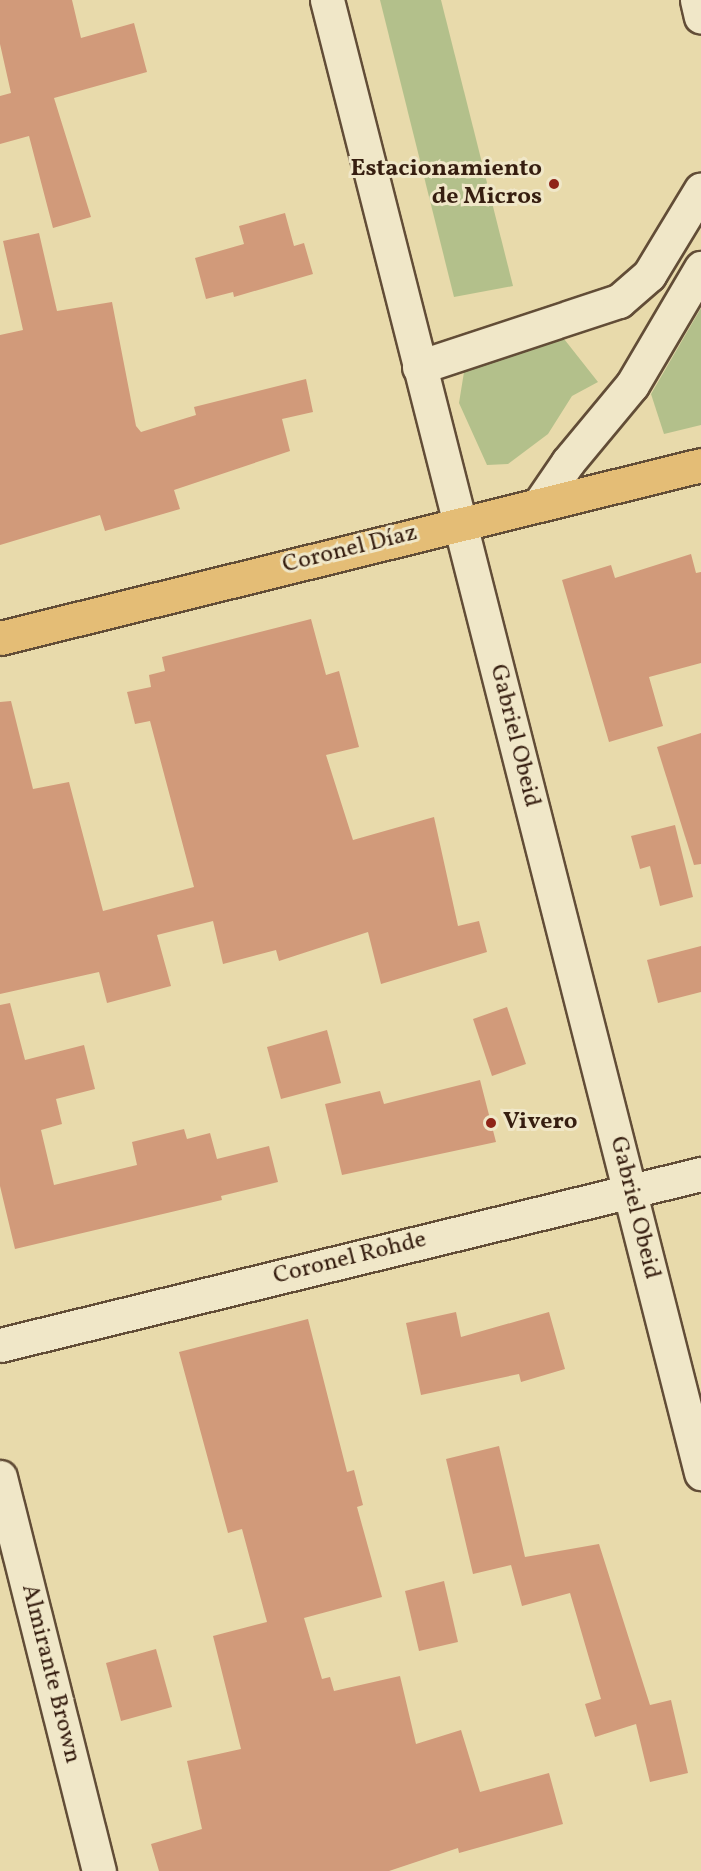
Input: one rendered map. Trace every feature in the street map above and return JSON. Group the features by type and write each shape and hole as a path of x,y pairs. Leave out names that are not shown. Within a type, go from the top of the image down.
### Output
{"main road":[{"name":"Coronel Díaz","path":"0,638 460,522 701,465"}],"street":[{"name":"Gabriel Obeid","path":"327,0 701,1473"},
{"path":"697,0 701,17"},
{"path":"419,366 620,301 649,275 701,189"},
{"path":"540,503 568,462 632,385 701,268"},
{"name":"Coronel Rohde","path":"0,1345 701,1174"},
{"name":"Almirante Brown","path":"0,1477 99,1871"}],"green space":[{"path":"380,0 441,0 513,286 454,297"},
{"path":"701,308 701,425 664,434 651,394"},
{"path":"557,330 598,382 572,396 548,434 508,464 487,465 459,403 464,372 490,353"}],"building":[{"path":"0,0 72,0 81,38 134,23 147,72 54,98 91,217 53,228 29,136 0,144 0,96 11,93 0,44"},
{"path":"285,213 294,246 304,243 313,274 234,297 233,292 206,299 195,258 244,244 239,226"},
{"path":"39,233 57,311 112,302 136,426 141,432 196,415 194,407 306,379 313,412 282,419 290,451 174,490 180,509 105,531 100,515 0,545 0,335 23,330 3,241"},
{"path":"691,554 696,573 701,572 701,663 649,677 663,726 609,742 562,580 611,565 615,578"},
{"path":"311,619 326,675 339,671 359,747 326,755 353,840 434,817 458,926 479,921 487,952 381,984 368,932 279,961 276,950 223,964 213,921 157,935 171,986 107,1003 99,972 0,994 0,702 11,701 33,789 69,782 103,911 194,887 150,721 135,724 127,692 151,687 149,675 165,671 162,657"},
{"path":"701,733 701,864 694,865 657,747"},
{"path":"675,825 693,897 660,906 650,866 640,869 631,836"},
{"path":"701,946 701,992 658,1003 647,960"},
{"path":"10,1003 25,1060 84,1045 95,1089 56,1099 62,1124 41,1130 54,1185 137,1165 132,1142 184,1129 187,1139 210,1133 217,1159 269,1146 278,1182 221,1196 222,1200 15,1249 0,1186 0,1005"},
{"path":"507,1007 526,1064 492,1076 473,1019"},
{"path":"327,1030 341,1083 281,1099 267,1047"},
{"path":"480,1080 496,1142 342,1175 325,1104 380,1091 384,1104"},
{"path":"456,1312 461,1337 549,1312 565,1369 521,1382 519,1374 421,1395 406,1323"},
{"path":"308,1319 347,1472 354,1470 363,1505 357,1507 382,1597 304,1618 322,1679 330,1677 334,1691 400,1676 416,1744 461,1730 480,1792 549,1773 563,1824 459,1853 458,1848 389,1871 159,1871 151,1844 202,1829 187,1761 241,1749 213,1636 267,1622 242,1529 228,1533 179,1352"},
{"path":"499,1446 525,1557 599,1544 650,1705 671,1700 688,1773 650,1782 636,1724 595,1737 585,1704 601,1699 570,1593 522,1606 511,1565 473,1574 446,1459"},
{"path":"444,1581 458,1642 419,1651 405,1591"},
{"path":"156,1649 172,1707 121,1721 106,1663"}],"place":[{"name":"Estacionamiento de Micros","path":"554,184"},
{"name":"Vivero","path":"491,1123"}]}
